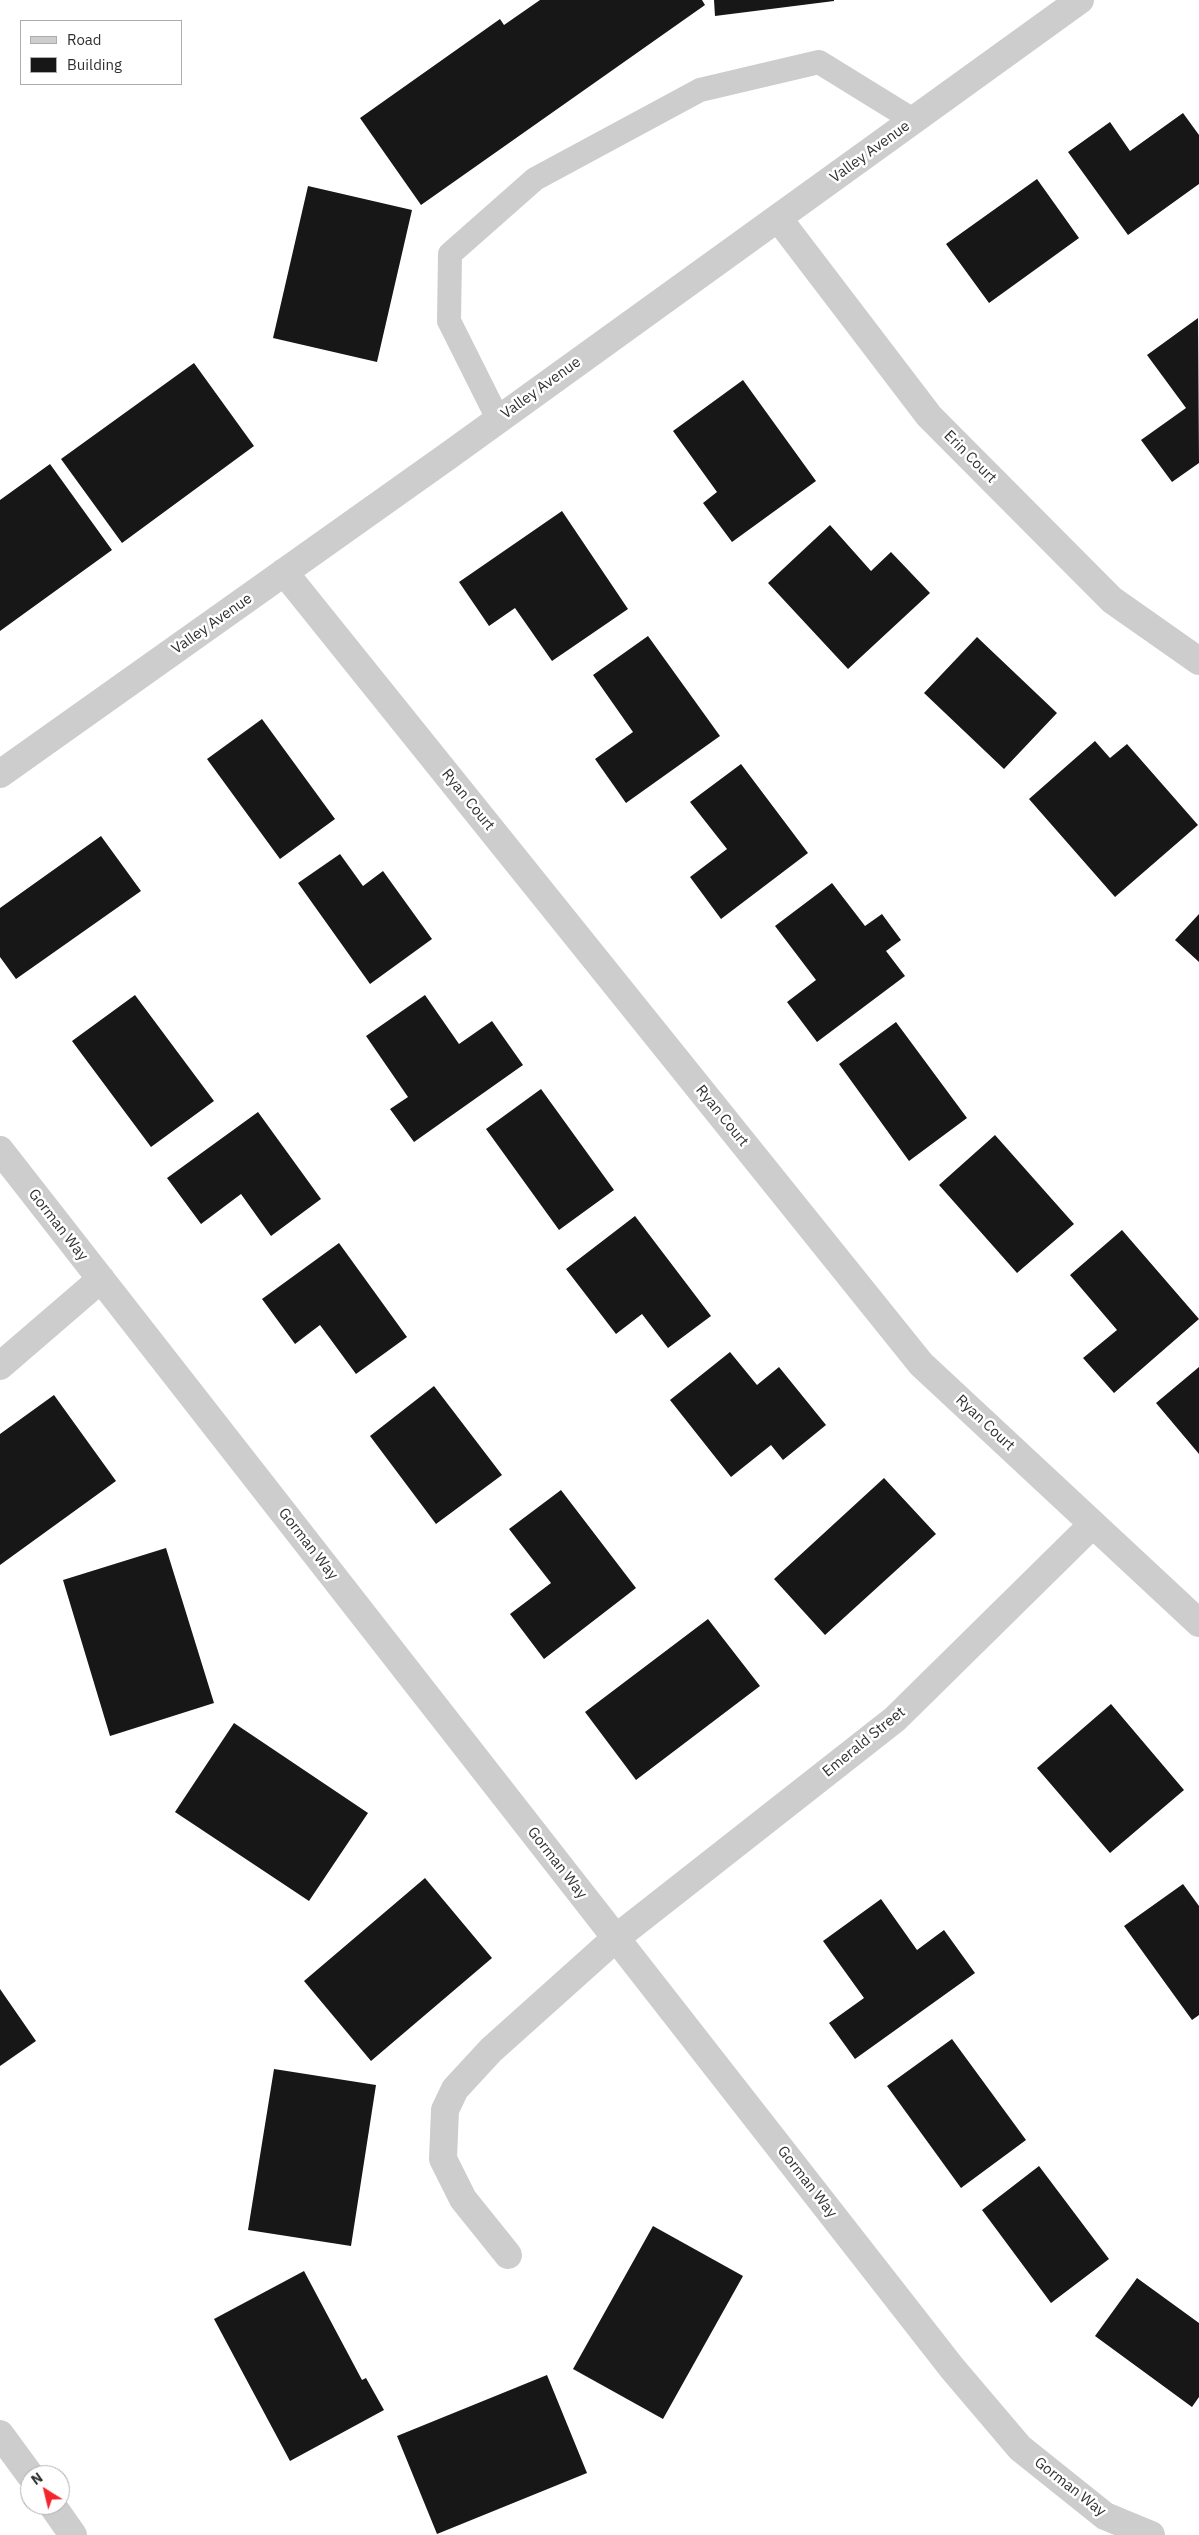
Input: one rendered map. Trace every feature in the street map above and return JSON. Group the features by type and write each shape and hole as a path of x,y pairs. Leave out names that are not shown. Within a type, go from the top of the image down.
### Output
{"street":[{"name":"Valley Avenue","path":"0,774 498,419 1080,0"},
{"name":"Erin Court","path":"778,218 929,416 1112,600 1199,661"},
{"name":"Ryan Court","path":"284,572 921,1364 1199,1623"},
{"name":"Gorman Way","path":"0,1150 952,2368 1014,2441 1100,2526 1151,2535"},
{"path":"0,1366 101,1279"},
{"name":"Emerald Street","path":"508,2255 463,2200 443,2159 445,2110 455,2089 491,2050 616,1938 895,1719 1093,1524"},
{"path":"0,2434 23,2465"},
{"path":"59,2515 74,2535"}],"lane":[{"path":"498,419 450,321 450,254 535,179 700,90 819,62 913,120"}],"building":[{"path":"540,0 702,0 705,5 421,205 360,118 500,19 504,25"},
{"path":"714,0 834,0 834,1 715,16"},
{"path":"1183,113 1199,135 1199,184 1128,235 1068,152 1110,122 1130,151"},
{"path":"1037,179 1079,238 989,303 946,244"},
{"path":"308,186 412,210 377,362 273,338"},
{"path":"1198,318 1199,463 1172,482 1141,440 1186,408 1147,355"},
{"path":"194,363 254,446 122,543 61,459"},
{"path":"743,380 816,481 732,542 703,503 717,492 673,431"},
{"path":"50,464 112,550 0,631 0,500"},
{"path":"562,511 628,609 552,661 515,608 489,626 459,582"},
{"path":"830,525 871,571 891,552 930,593 848,669 768,583"},
{"path":"648,636 720,736 626,803 595,759 633,732 593,675"},
{"path":"977,637 1057,713 1004,769 924,693"},
{"path":"262,719 335,819 280,859 207,759"},
{"path":"1095,741 1110,758 1127,744 1198,825 1115,897 1029,799"},
{"path":"741,764 808,853 721,919 690,877 727,849 690,802"},
{"path":"101,836 141,891 16,979 0,957 0,908"},
{"path":"340,854 363,886 383,871 432,939 370,984 298,883"},
{"path":"832,883 865,926 882,914 901,940 886,951 905,976 817,1042 787,1002 816,980 775,926"},
{"path":"1199,914 1199,962 1175,940"},
{"path":"135,995 214,1101 151,1147 72,1041"},
{"path":"425,995 459,1044 492,1021 523,1065 414,1142 390,1109 408,1097 366,1036"},
{"path":"896,1022 967,1118 909,1161 839,1064"},
{"path":"541,1089 614,1190 559,1230 486,1129"},
{"path":"258,1112 321,1199 271,1236 241,1194 201,1224 167,1178"},
{"path":"995,1135 1074,1224 1017,1273 939,1185"},
{"path":"635,1216 711,1316 668,1348 642,1314 616,1334 566,1269"},
{"path":"1122,1230 1199,1319 1114,1393 1083,1358 1117,1330 1070,1275"},
{"path":"339,1243 407,1337 356,1374 320,1325 295,1344 262,1299"},
{"path":"730,1352 757,1385 779,1367 826,1425 783,1460 771,1445 731,1477 670,1400"},
{"path":"1199,1367 1199,1454 1156,1403"},
{"path":"434,1386 502,1475 436,1524 370,1436"},
{"path":"54,1395 116,1481 0,1565 0,1434"},
{"path":"884,1478 936,1534 825,1635 774,1579"},
{"path":"561,1490 636,1588 544,1659 510,1614 551,1583 509,1529"},
{"path":"166,1548 214,1703 110,1736 63,1580"},
{"path":"708,1619 760,1686 636,1780 585,1712"},
{"path":"1111,1704 1184,1790 1110,1853 1037,1768"},
{"path":"234,1723 368,1813 309,1901 175,1812"},
{"path":"425,1878 492,1958 371,2061 304,1981"},
{"path":"1183,1884 1199,1906 1199,2015 1192,2020 1124,1926"},
{"path":"881,1899 917,1950 944,1930 975,1973 855,2059 829,2023 864,1998 823,1941"},
{"path":"0,1989 36,2041 0,2066"},
{"path":"952,2039 1026,2140 961,2188 887,2086"},
{"path":"274,2069 376,2085 351,2246 248,2230"},
{"path":"1039,2166 1109,2259 1051,2303 982,2210"},
{"path":"653,2226 743,2276 663,2419 573,2369"},
{"path":"304,2271 362,2380 366,2378 384,2410 290,2461 214,2319"},
{"path":"1137,2278 1199,2323 1199,2397 1192,2407 1095,2336"},
{"path":"547,2375 587,2473 437,2534 397,2436"}]}
